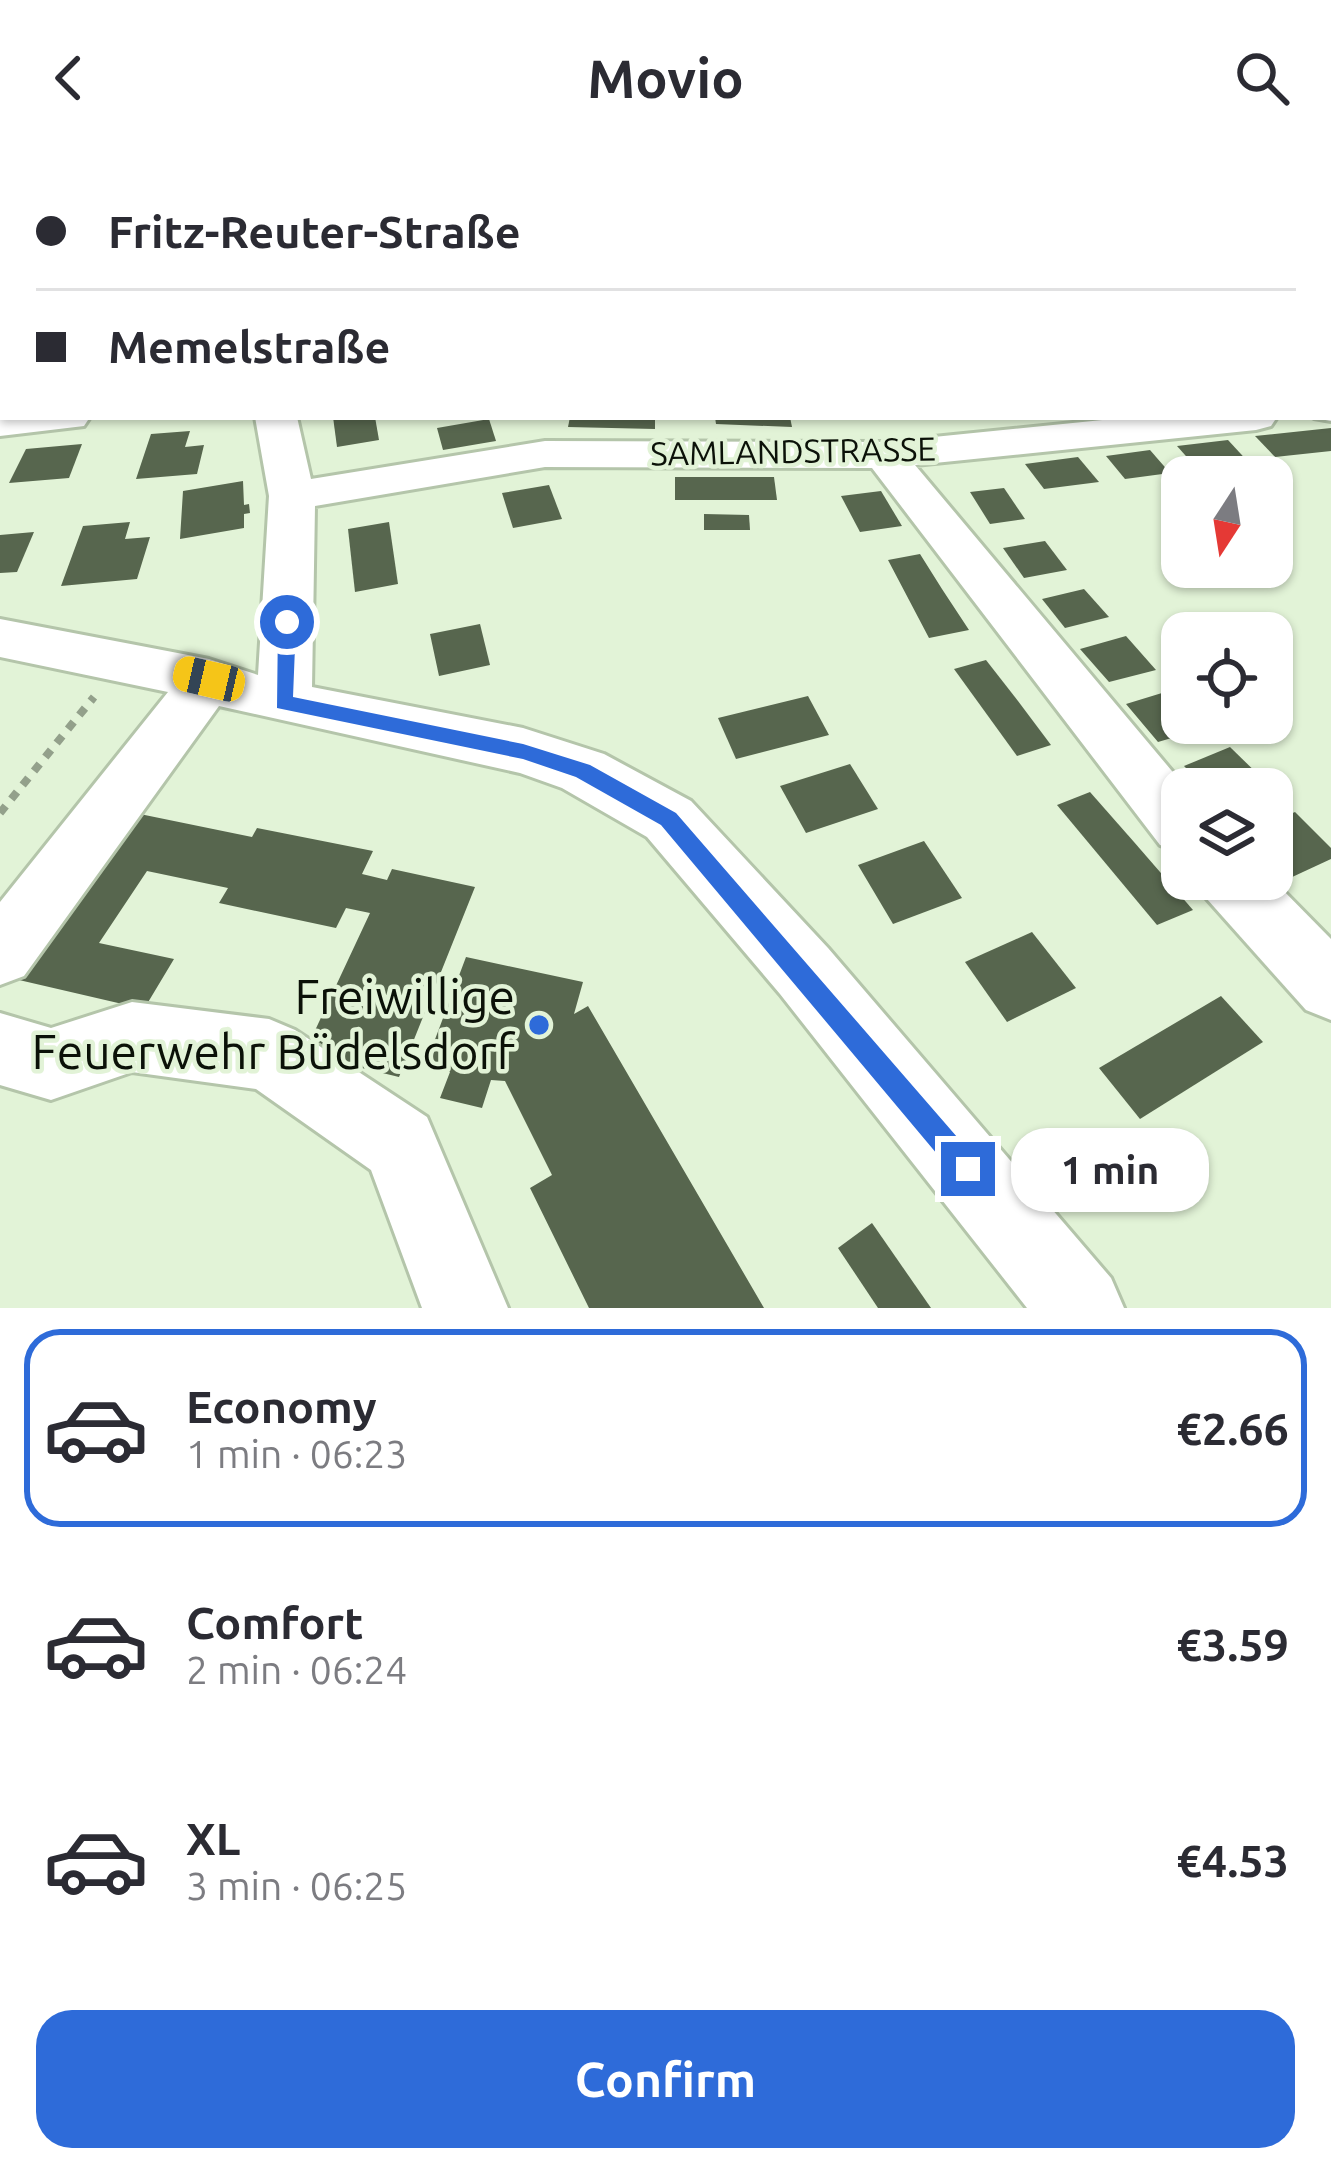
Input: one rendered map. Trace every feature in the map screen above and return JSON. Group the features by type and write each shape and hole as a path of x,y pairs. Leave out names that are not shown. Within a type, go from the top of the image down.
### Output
{"street":[{"path":"0,423 34,420"},
{"path":"0,955 246,691 292,496 277,420"},
{"name":"SAMLANDSTRASSE","path":"292,496 536,435 884,455 1223,420"},
{"path":"884,455 1161,801"},
{"path":"0,638 124,660 523,752 583,771 669,819 804,971 1081,1308"},
{"path":"1250,900 1331,987"},
{"path":"0,1049 51,1064 132,1037 268,1055 400,1144 465,1308"}],"path":[{"path":"0,813 124,660"}],"building":[{"path":"333,420 376,420 379,440 337,447"},
{"path":"489,420 496,441 443,450 437,428"},
{"path":"569,420 655,420 655,429 568,427"},
{"path":"715,420 791,420 792,427 716,424"},
{"path":"1331,428 1331,451 1274,456 1255,436"},
{"path":"190,431 185,447 204,445 197,474 136,479 151,434"},
{"path":"1228,440 1243,456 1186,456 1177,446"},
{"path":"82,444 69,478 9,483 26,449"},
{"path":"1150,450 1161,463 1161,474 1125,479 1106,456"},
{"path":"1078,457 1099,482 1044,489 1025,464"},
{"path":"675,477 774,477 777,500 675,500"},
{"path":"243,481 244,505 249,504 250,513 244,514 244,528 180,539 183,491"},
{"path":"549,485 562,519 513,528 502,493"},
{"path":"1004,488 1025,519 990,524 970,492"},
{"path":"881,491 902,526 860,532 841,496"},
{"path":"704,514 749,515 750,530 704,530"},
{"path":"130,522 125,539 150,537 137,579 61,586 83,526"},
{"path":"389,522 398,584 355,592 348,529"},
{"path":"34,532 17,572 0,573 0,535"},
{"path":"1045,541 1067,570 1024,578 1003,548"},
{"path":"920,554 969,630 929,638 888,560"},
{"path":"1084,589 1109,617 1065,628 1042,599"},
{"path":"480,624 490,665 439,676 430,634"},
{"path":"1126,636 1156,670 1109,682 1080,649"},
{"path":"986,660 1051,745 1017,756 954,669"},
{"path":"1161,693 1161,741 1158,742 1126,704"},
{"path":"808,696 829,735 736,759 718,718"},
{"path":"1230,747 1252,768 1186,768"},
{"path":"850,764 878,809 806,833 780,786"},
{"path":"1090,792 1161,873 1161,900 1184,900 1193,910 1157,925 1057,805"},
{"path":"135,813 252,837 257,828 373,851 362,874 387,880 392,869 475,887 399,1077 304,1054 370,913 346,908 336,928 219,903 228,888 147,871 99,943 174,959 144,1009 19,980"},
{"path":"1293,813 1331,848 1331,859 1293,877"},
{"path":"924,841 962,898 893,924 858,865"},
{"path":"1032,932 1076,988 1007,1022 965,962"},
{"path":"466,957 583,982 574,1014 588,1006 764,1308 589,1308 530,1188 552,1175 505,1081 491,1080 482,1108 440,1098 450,1072 425,1066"},
{"path":"1221,996 1263,1042 1140,1119 1099,1068"},
{"path":"872,1223 931,1308 878,1308 838,1248"}],"place":[{"name":"Freiwillige Feuerwehr Büdelsdorf","path":"539,1025"}],"route":[{"path":"287,622 284,703 523,752 583,771 669,819 804,971 968,1169"}]}
